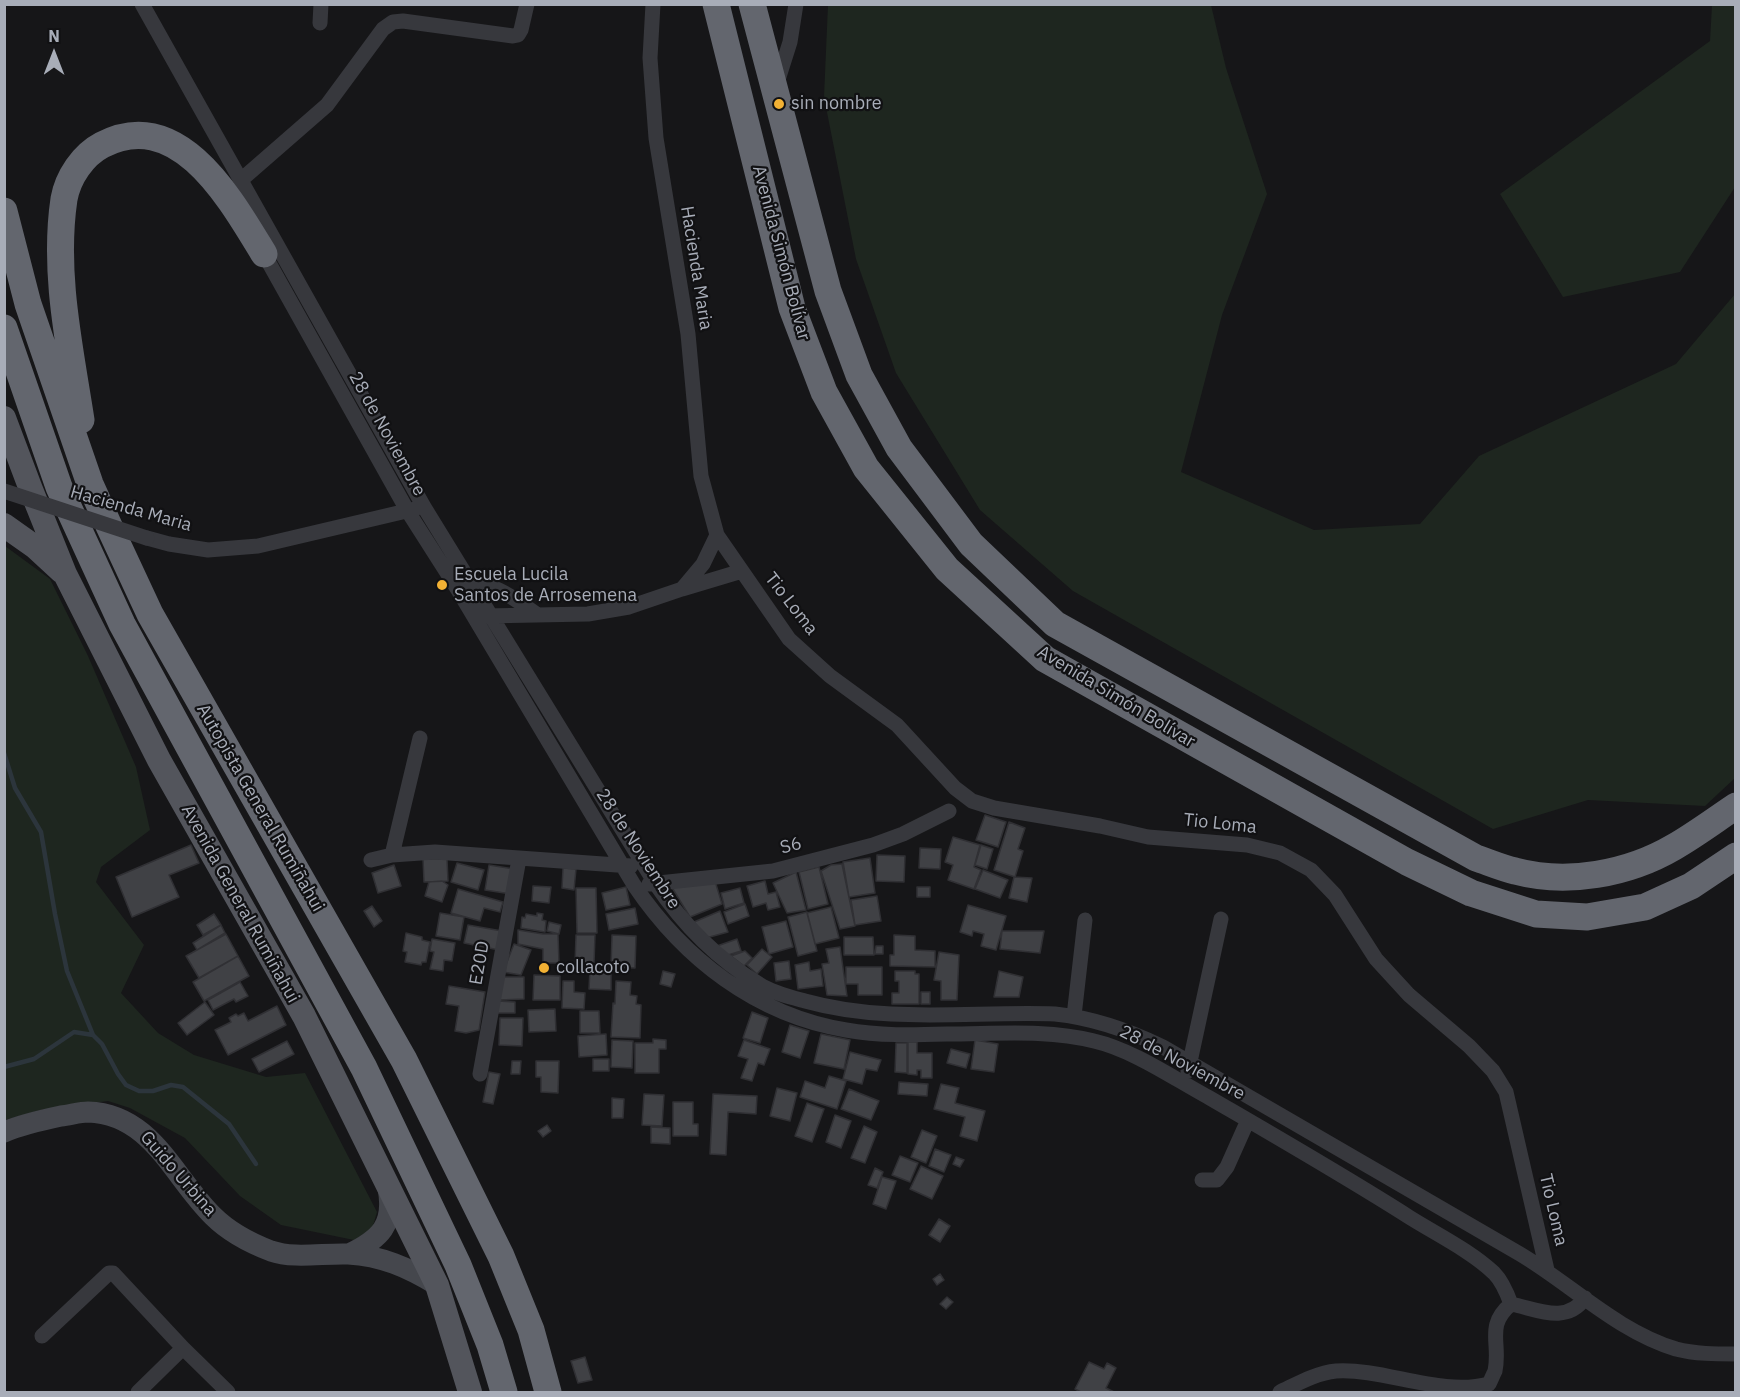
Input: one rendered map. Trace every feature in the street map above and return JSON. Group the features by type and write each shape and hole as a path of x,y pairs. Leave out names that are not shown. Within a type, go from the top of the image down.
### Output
{"highway":[{"name":"Avenida Simón Bolívar","path":"716,4 792,308 824,392 866,468 947,569 1045,659 1407,862 1471,893 1536,914 1587,918 1645,907 1691,886 1736,856"},
{"name":"Avenida Simón Bolívar","path":"752,4 828,291 859,375 899,448 971,544 1055,624 1476,858 1516,872 1585,876 1640,863 1674,847 1736,806"},
{"path":"90,484 61,284 60,254 64,197 70,180 82,160 112,140 142,135 166,140 189,153 207,172 238,212 264,254"},
{"name":"Autopista General Rumiñahui","path":"4,211 28,304 90,484 150,614 404,1060 501,1256 531,1330 548,1392"},
{"name":"Autopista General Rumiñahui","path":"4,328 59,487 122,624 364,1068 458,1265 490,1345 504,1392"}],"main road":[{"name":"Avenida General Rumiñahui","path":"4,418 65,574 159,760 304,1016 387,1181 436,1285 470,1392"},
{"path":"4,466 15,478 30,487"},
{"path":"4,525 65,574"}],"street":[{"path":"142,4 424,507 655,883 675,911 708,945 759,985 784,995 837,1009 904,1015 1033,1013 1074,1016 1133,1033 1190,1062 1547,1270 1600,1310 1654,1341 1679,1349 1736,1354"},
{"path":"320,23 321,4"},
{"path":"241,180 327,105 383,29 393,22 403,21 513,36 518,35 521,30 527,4"},
{"name":"Hacienda Maria","path":"653,4 650,58 656,138 688,334 701,476 717,536 742,571"},
{"path":"775,88 790,42 796,4"},
{"name":"28 de Noviembre","path":"254,207 264,254 407,510 458,590 634,885 668,930 699,960 752,999 783,1012 845,1030 875,1034 1034,1033 1066,1036 1096,1041 1141,1060 1357,1184 1474,1258 1495,1274 1505,1288 1510,1304"},
{"name":"Hacienda Maria","path":"4,491 147,538 207,550 258,546 424,507"},
{"path":"682,589 703,564 717,536"},
{"path":"471,615 588,614 629,607 742,571"},
{"name":"Tio Loma","path":"742,571 789,639 830,676 866,700 897,725 955,788 972,801 994,808 1100,826 1148,837 1247,844 1281,853 1311,870 1335,895 1376,959 1410,995 1469,1046 1493,1071 1506,1092 1547,1270"},
{"path":"458,590 473,585 492,587 538,615"},
{"path":"392,855 420,738"},
{"name":"S6","path":"634,885 773,871 873,845 903,834 949,811"},
{"path":"371,860 392,855 435,852 645,866"},
{"name":"E20D","path":"480,1074 519,859"},
{"path":"1184,1084 1221,919"},
{"path":"1074,1016 1085,920"},
{"name":"Guido Urbina","path":"4,1132 36,1121 87,1112 110,1115 132,1124 150,1138 212,1216 230,1230 273,1252 300,1255 349,1254 380,1258 409,1268 436,1285"},
{"path":"1202,1180 1217,1180 1227,1167 1248,1120"},
{"path":"1357,1184 1369,1166"},
{"path":"349,1254 370,1244 385,1227 391,1204 387,1181"},
{"path":"42,1336 111,1273 228,1392"},
{"path":"1280,1392 1318,1375 1336,1371 1363,1374 1419,1390 1478,1389 1489,1384 1495,1370 1496,1320 1510,1304 1560,1314 1578,1308 1585,1298"},
{"path":"138,1392 183,1348"}],"shaded area":[{"path":"828,5 1211,5 1226,68 1267,194 1222,315 1181,472 1314,530 1420,524 1479,456 1676,364 1735,294 1735,778 1705,806 1588,800 1493,829 1073,591 980,510 896,373 856,259 824,97"},
{"path":"1712,5 1735,5 1735,187 1680,272 1563,297 1500,194 1710,41"},
{"path":"5,546 50,579 88,656 136,767 150,830 101,867 96,882 144,945 121,993 158,1033 194,1055 266,1077 305,1073 377,1212 372,1229 354,1240 281,1225 240,1196 185,1138 130,1108 108,1101 41,1110 5,1120"}],"building":[{"path":"985,815 1006,822 998,847 976,840"},
{"path":"1009,822 1025,828 1018,849 1023,851 1015,877 994,870"},
{"path":"953,837 980,845 974,867 981,870 974,889 948,880 953,865 945,862"},
{"path":"191,845 199,863 169,875 179,897 132,917 116,877"},
{"path":"981,845 993,849 987,869 975,865"},
{"path":"920,848 941,849 940,869 919,868"},
{"path":"877,855 905,856 904,882 876,881"},
{"path":"870,858 875,893 849,897 843,862"},
{"path":"423,859 447,859 448,881 424,882"},
{"path":"457,863 484,870 478,890 451,882"},
{"path":"842,864 855,926 840,929 821,871 831,865"},
{"path":"394,865 401,886 378,893 372,873"},
{"path":"489,865 514,869 511,894 485,890"},
{"path":"819,867 828,904 808,909 799,872"},
{"path":"563,868 576,869 574,890 562,888"},
{"path":"983,870 1008,880 1000,898 975,889"},
{"path":"796,872 806,910 787,913 773,883"},
{"path":"1014,877 1032,878 1027,902 1009,898"},
{"path":"442,881 448,885 442,902 425,896 429,882"},
{"path":"715,881 722,904 690,917 671,886"},
{"path":"765,881 768,894 776,892 780,907 768,910 766,903 753,907 747,886"},
{"path":"533,886 551,887 549,903 532,901"},
{"path":"626,887 630,905 606,910 602,893"},
{"path":"917,887 930,887 930,897 917,897"},
{"path":"576,888 596,888 597,933 577,933"},
{"path":"740,888 744,903 725,909 721,893"},
{"path":"458,889 503,902 500,912 484,908 480,921 451,913"},
{"path":"877,896 881,921 855,925 851,900"},
{"path":"745,904 749,916 728,924 724,912"},
{"path":"968,905 1006,916 996,950 981,946 984,934 973,931 972,936 960,932"},
{"path":"372,906 382,921 374,927 364,911"},
{"path":"831,907 839,938 815,944 807,913"},
{"path":"635,908 638,924 609,930 606,914"},
{"path":"720,911 728,932 706,938 694,922"},
{"path":"807,912 817,951 798,956 788,917"},
{"path":"440,913 464,917 460,940 436,936"},
{"path":"537,913 543,914 542,920 546,921 545,932 521,928 522,917 525,918 526,914 537,916"},
{"path":"214,914 221,925 203,935 197,925"},
{"path":"786,921 793,947 769,954 762,927"},
{"path":"549,922 561,925 559,934 547,931"},
{"path":"221,925 225,933 197,950 193,943"},
{"path":"468,925 502,931 499,950 464,943"},
{"path":"518,930 558,934 559,963 543,963 543,949 518,944"},
{"path":"1002,931 1044,931 1040,953 1000,949"},
{"path":"406,933 422,937 422,940 430,942 426,962 422,962 421,965 405,962 407,952 403,951"},
{"path":"226,934 238,956 199,978 186,956"},
{"path":"576,935 595,935 594,964 575,964"},
{"path":"612,935 636,936 635,968 611,967"},
{"path":"894,935 915,936 915,950 935,951 935,967 890,966 890,955 894,955"},
{"path":"844,937 873,937 874,955 844,955"},
{"path":"432,939 455,943 452,961 444,960 443,971 430,969 434,952 430,951"},
{"path":"737,939 741,951 725,956 717,946"},
{"path":"514,944 531,950 521,975 503,972"},
{"path":"876,946 883,946 883,954 875,954"},
{"path":"840,947 847,996 827,995 822,964 829,963 826,949"},
{"path":"762,949 772,957 757,974 747,965"},
{"path":"745,951 752,958 744,966 731,956"},
{"path":"939,952 959,955 957,1000 941,1000 941,981 934,980"},
{"path":"238,956 249,976 204,1001 193,982"},
{"path":"789,961 791,979 776,981 774,963"},
{"path":"809,962 810,971 821,969 823,986 798,989 795,965"},
{"path":"846,967 882,967 882,995 858,995 858,984 846,984"},
{"path":"590,969 611,970 611,990 589,989"},
{"path":"663,971 675,974 671,987 660,984"},
{"path":"895,971 915,971 915,974 919,974 919,1004 892,1004 892,993 899,993 899,981 895,981"},
{"path":"999,971 1023,977 1019,997 994,997"},
{"path":"534,975 560,976 560,1000 533,1000"},
{"path":"499,977 524,977 524,999 500,1000"},
{"path":"563,981 574,981 574,992 585,993 584,1009 562,1008"},
{"path":"616,981 631,982 630,995 637,996 636,1004 641,1005 640,1038 611,1037"},
{"path":"240,982 248,996 236,1002 234,999 213,1010 208,1000"},
{"path":"449,986 485,992 479,1030 466,1033 455,1031 459,1006 446,1004"},
{"path":"921,992 930,992 930,1004 921,1004"},
{"path":"498,1001 515,1002 515,1013 497,1013"},
{"path":"205,1002 214,1015 187,1035 178,1023"},
{"path":"277,1006 286,1025 228,1055 215,1030 231,1022 229,1018 236,1014 238,1016 244,1013 248,1021"},
{"path":"555,1009 556,1031 529,1032 528,1010"},
{"path":"580,1011 599,1011 600,1033 580,1033"},
{"path":"752,1012 768,1018 760,1043 743,1038"},
{"path":"500,1018 523,1018 522,1046 499,1045"},
{"path":"790,1025 809,1031 800,1058 782,1052"},
{"path":"606,1034 607,1055 579,1057 578,1036"},
{"path":"821,1034 850,1040 844,1069 814,1063"},
{"path":"653,1039 666,1040 666,1049 659,1049 659,1073 635,1073 635,1043 653,1043"},
{"path":"612,1040 633,1041 632,1068 611,1067"},
{"path":"744,1040 770,1049 764,1065 758,1063 752,1081 741,1078 748,1059 738,1056"},
{"path":"975,1040 998,1044 994,1072 971,1069"},
{"path":"287,1041 294,1054 259,1072 252,1059"},
{"path":"908,1042 917,1042 917,1053 932,1053 932,1078 921,1078 921,1070 917,1070 917,1075 908,1074"},
{"path":"896,1043 907,1043 907,1073 895,1072"},
{"path":"951,1049 970,1054 966,1068 947,1063"},
{"path":"850,1052 881,1060 877,1071 866,1069 862,1084 843,1079"},
{"path":"593,1059 609,1059 609,1071 593,1071"},
{"path":"512,1061 521,1061 520,1074 511,1074"},
{"path":"536,1061 559,1061 558,1093 541,1092 541,1077 536,1077"},
{"path":"489,1072 500,1074 493,1104 483,1102"},
{"path":"829,1076 846,1081 837,1109 800,1097 805,1081 825,1088"},
{"path":"899,1082 928,1084 927,1096 898,1094"},
{"path":"941,1084 959,1088 955,1103 985,1111 977,1141 960,1136 965,1117 934,1109"},
{"path":"777,1088 797,1093 790,1121 770,1116"},
{"path":"849,1089 879,1101 871,1120 841,1109"},
{"path":"644,1094 664,1095 662,1126 642,1125"},
{"path":"713,1094 757,1096 756,1114 728,1112 726,1155 710,1154"},
{"path":"612,1098 624,1099 623,1118 612,1118"},
{"path":"673,1102 693,1102 693,1124 698,1124 698,1136 673,1136"},
{"path":"807,1103 824,1109 812,1142 795,1136"},
{"path":"835,1115 851,1121 841,1148 826,1142"},
{"path":"547,1125 551,1131 543,1137 538,1131"},
{"path":"864,1126 877,1132 865,1163 851,1158"},
{"path":"651,1127 670,1128 670,1144 651,1143"},
{"path":"922,1130 937,1136 926,1163 911,1157"},
{"path":"935,1149 951,1155 944,1172 929,1166"},
{"path":"900,1156 918,1163 910,1182 892,1175"},
{"path":"956,1157 964,1160 960,1167 953,1164"},
{"path":"921,1166 943,1176 932,1199 910,1189"},
{"path":"875,1168 883,1172 877,1188 868,1185"},
{"path":"882,1177 896,1181 886,1209 873,1204"},
{"path":"939,1219 950,1226 940,1242 929,1235"},
{"path":"940,1274 944,1280 937,1285 933,1279"},
{"path":"947,1297 953,1302 946,1309 940,1304"},
{"path":"585,1357 592,1380 578,1383 571,1361"},
{"path":"1089,1362 1104,1369 1107,1363 1116,1368 1106,1388 1114,1392 1081,1392 1075,1389"}],"waterway":[{"path":"4,753 15,788 41,832 67,971 93,1035 102,1044 126,1085 139,1091 153,1091 171,1085 183,1087 229,1124 256,1164"},
{"path":"4,1067 34,1059 74,1032 93,1035"}],"place":[{"name":"sin nombre","path":"779,104"},
{"name":"Escuela Lucila Santos de Arrosemena","path":"442,585"},
{"name":"collacoto","path":"544,968"}]}
